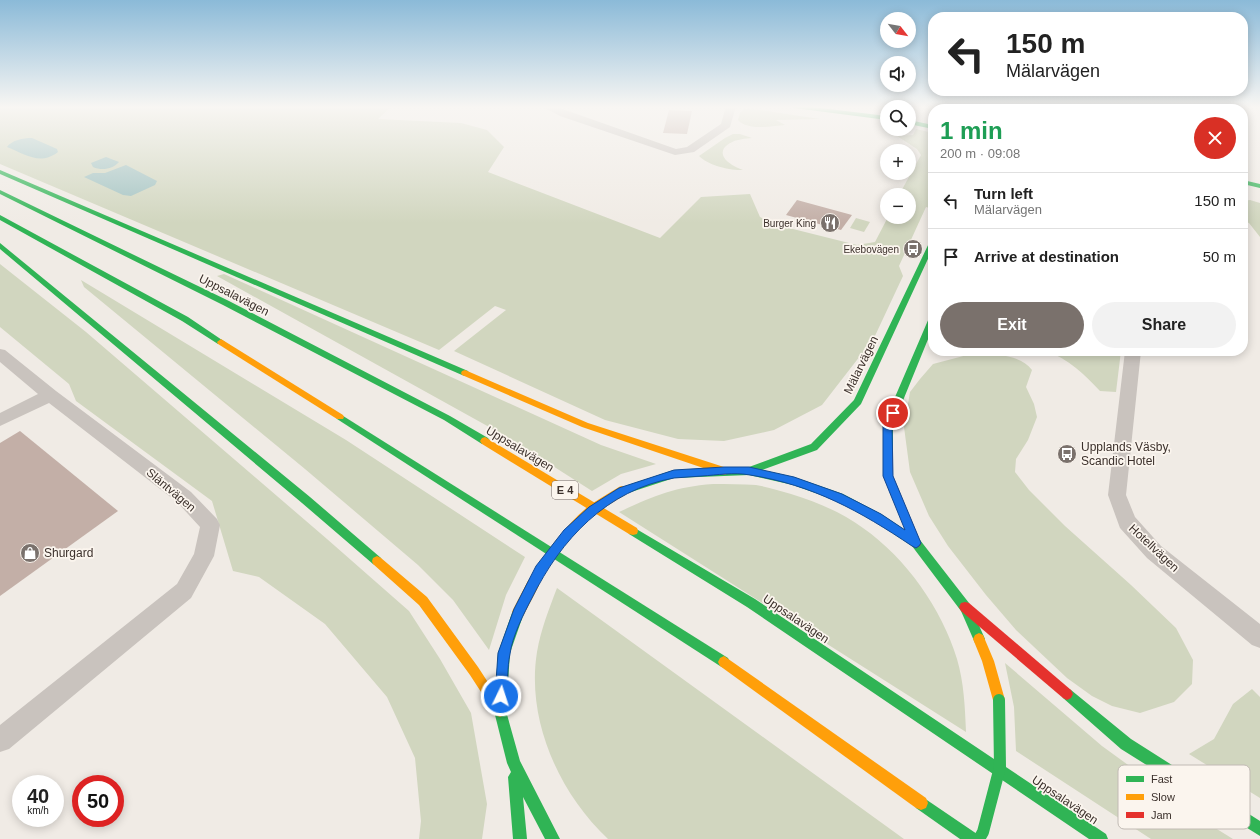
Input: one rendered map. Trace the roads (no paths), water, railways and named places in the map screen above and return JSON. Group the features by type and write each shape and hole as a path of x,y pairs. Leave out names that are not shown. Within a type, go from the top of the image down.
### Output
{"main road":[{"path":"0,172 586,425 724,471"},
{"path":"1248,183 1260,186"},
{"path":"1248,189 1260,192"},
{"name":"Uppsalavägen","path":"0,192 226,303 447,418 750,603 1101,839"},
{"path":"0,217 185,319 726,663 972,839"},
{"path":"0,245 306,500 423,601 474,671 500,711 514,764 534,807 553,839"},
{"name":"Mälarvägen","path":"749,471 814,447 858,402 928,252"},
{"path":"928,330 888,425 888,476 916,543 965,607 1126,744 1159,765"},
{"path":"500,711 504,653 518,613 540,570 568,534 592,510 622,491 674,474 749,471 794,480 839,497 877,517 916,543"},
{"path":"965,607 988,661 999,700 1000,767 983,832 979,839"},
{"path":"514,764 520,839"},
{"path":"1250,823 1260,829"}],"street":[{"path":"655,145 675,152 690,150 697,145"},
{"name":"Släntvägen","path":"0,354 50,395 184,497 210,525 204,556 184,591 0,740"},
{"name":"Hotellvägen","path":"1132,356 1117,495 1127,522 1154,552 1260,638"},
{"path":"0,420 50,395"}],"water":[{"path":"9,145 48,145 57,149 58,152 45,158 39,158 26,155 7,147"},
{"path":"106,157 119,162 107,169 93,167 91,163"},
{"path":"126,165 157,181 155,185 131,196 123,195 84,177 93,173 105,173"}],"place":[{"name":"Burger King","path":"830,223"},
{"name":"Ekebovägen","path":"913,249"},
{"name":"Upplands Väsby, Scandic Hotel","path":"1067,454"},
{"name":"Shurgard","path":"30,553"}]}
